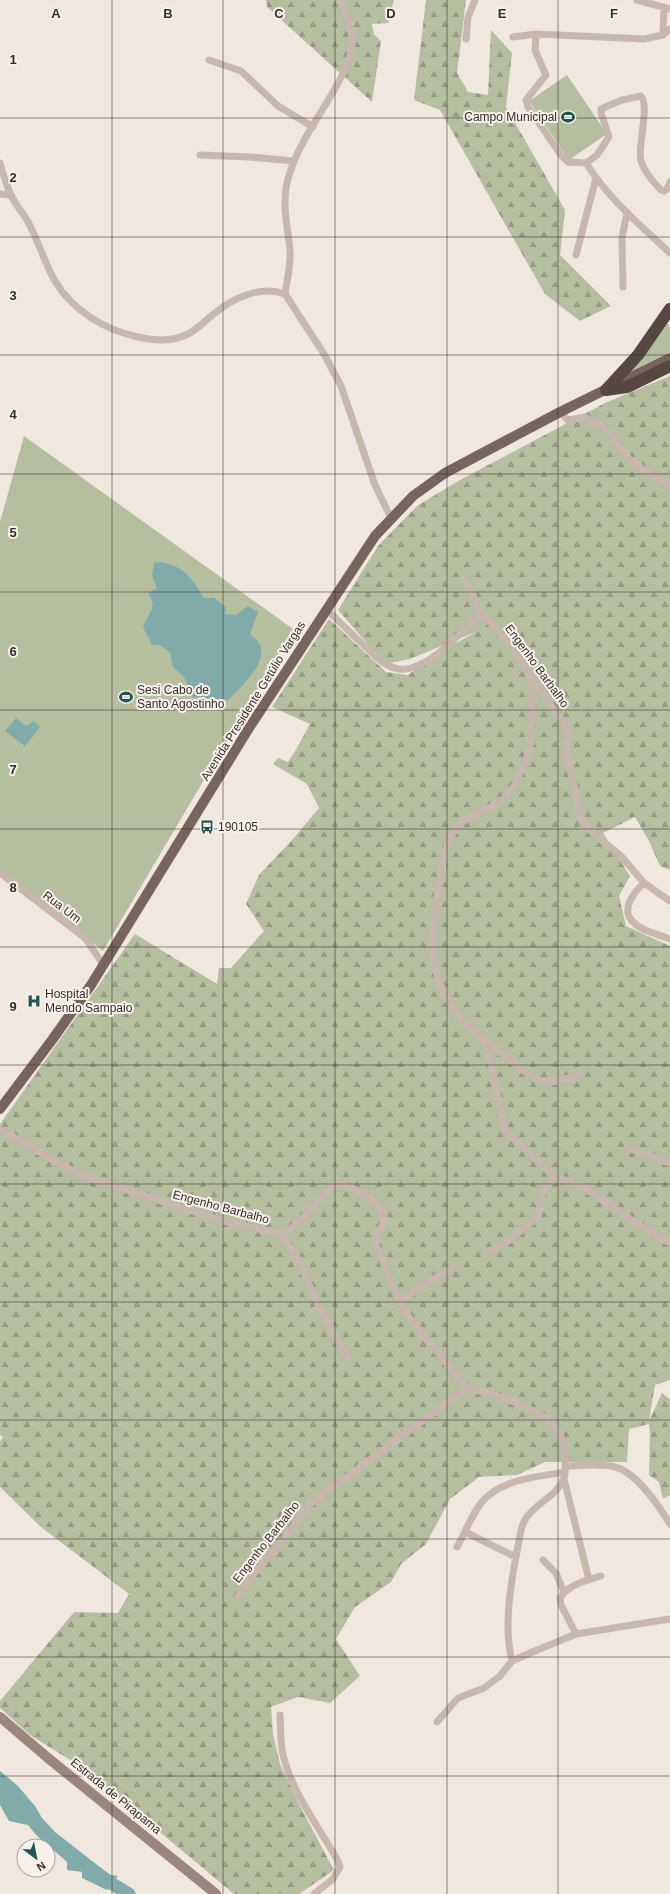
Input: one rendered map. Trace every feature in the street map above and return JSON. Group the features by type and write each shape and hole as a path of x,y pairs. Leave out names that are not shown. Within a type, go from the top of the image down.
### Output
{"highway":[{"path":"606,390 638,355 670,313"},
{"path":"606,390 627,387 670,366"}],"main road":[{"name":"Avenida Presidente Getúlio Vargas","path":"0,1109 52,1040 104,966 249,728 375,536 391,518 413,496 444,473 560,412 670,358"},
{"name":"Estrada de Pirapama","path":"0,1717 48,1758 216,1894"}],"street":[{"path":"284,294 288,276 290,252 284,204 288,178 294,161 340,80 351,54 352,42 350,27 341,0"},
{"path":"466,39 468,17 475,0"},
{"path":"637,0 667,8 663,35"},
{"path":"513,37 536,34 644,39 663,35 670,29"},
{"path":"536,34 535,50 546,76 527,96 526,102 561,155 568,162 573,163 586,163 597,155 609,137 601,114 602,108 622,100 640,96 643,98 641,161 658,188 662,191 666,190 670,182"},
{"path":"209,60 241,71 278,106 313,127"},
{"path":"200,156 250,157 294,161"},
{"path":"0,163 2,176 11,195 27,221 55,280 66,296 92,319 120,332 150,339 170,339 195,330 215,312 238,299 260,291 269,290 284,294 324,354 341,386 375,484 391,518"},
{"path":"586,163 596,178 627,212 670,253"},
{"path":"576,255 596,178"},
{"path":"0,194 11,195"},
{"path":"623,287 622,238 627,212"},
{"path":"560,412 568,420 585,417 600,425 609,433 632,462 670,487"},
{"name":"Engenho Barbalho","path":"465,580 482,612 514,649 532,680 544,694 556,714 565,723 567,732 566,753 582,821 590,832 621,856 644,883 670,901"},
{"path":"326,609 385,664 398,669 416,666 440,651 465,631 482,612"},
{"path":"532,680 532,722 530,745 527,757 513,788 504,799 494,806 465,820 456,828 446,848 436,902 433,953 437,975 453,1009 464,1023 483,1040 495,1047 528,1075 539,1081 547,1082 581,1076"},
{"name":"Rua Um","path":"0,873 80,934 104,966"},
{"path":"644,883 638,889 628,905 628,917 636,926 642,929 670,938"},
{"path":"483,1040 490,1054 504,1128 513,1139 556,1177 582,1186 636,1223 670,1243"},
{"name":"Engenho Barbalho","path":"0,1129 65,1167 90,1178 223,1221 281,1234 295,1227 315,1203 330,1188 337,1184 348,1185 376,1203 381,1208 384,1220 376,1237 376,1246 400,1302 408,1316 467,1388 309,1505 282,1542 258,1567 238,1596"},
{"path":"627,1147 670,1163"},
{"path":"485,1254 508,1241 538,1217 543,1190 556,1177"},
{"path":"281,1234 298,1259 318,1305 348,1359"},
{"path":"400,1302 424,1284 455,1267"},
{"path":"467,1388 486,1392 539,1412 552,1423 562,1437 566,1449 565,1472 589,1580"},
{"path":"457,1547 480,1504 487,1496 500,1487 565,1472 615,1467 627,1473 637,1481 670,1524"},
{"path":"512,1661 508,1644 508,1622 521,1530 525,1519 531,1512 552,1496 565,1472"},
{"path":"465,1532 516,1557"},
{"path":"542,1560 556,1573 564,1592"},
{"path":"576,1634 561,1605 560,1598 564,1592 601,1576"},
{"path":"437,1722 458,1698 484,1688 500,1676 512,1661 576,1634 670,1619"},
{"path":"280,1715 283,1754 289,1772 296,1788 337,1859 340,1867 333,1878 314,1894"}],"green space":[{"path":"266,0 394,0 388,23 372,24 374,34 381,41 372,102 267,7"},
{"path":"426,0 466,0 457,73 468,92 488,95 491,30 512,53 506,107 565,210 560,255 611,306 580,321 545,294 440,110 414,100"},
{"name":"Campo Municipal","path":"567,75 607,134 569,160 529,101"},
{"path":"668,323 670,328 670,352 627,374 649,349"},
{"path":"670,376 670,870 660,866 649,841 635,817 603,833 630,876 619,896 626,926 670,946 670,1380 655,1385 649,1421 662,1393 670,1399 670,1495 663,1499 659,1482 649,1475 649,1424 629,1429 627,1462 545,1462 517,1475 479,1477 450,1499 426,1544 401,1564 391,1582 355,1607 336,1639 360,1676 330,1703 298,1697 271,1707 273,1734 280,1764 302,1810 334,1870 299,1894 234,1894 83,1768 30,1735 0,1708 0,1701 74,1612 118,1613 129,1594 41,1527 0,1487 0,1442 3,1437 0,1435 0,1124 135,934 217,984 219,968 231,968 264,931 246,904 259,875 293,839 319,808 307,784 273,764 278,758 288,762 310,724 272,707 329,619 386,672 408,675 434,655 478,631 410,659 385,664 338,610 378,546 417,506 458,481 605,403"},
{"name":"Sesi Cabo de Santo Agostinho","path":"24,436 293,629 103,951 0,872 0,522"}],"water":[{"path":"160,562 176,567 186,574 204,598 214,598 226,607 225,614 236,615 248,606 258,612 250,634 259,643 261,650 260,658 252,674 228,700 192,697 184,677 173,667 170,652 159,645 152,645 143,627 152,610 151,598 148,593 157,588 152,575 154,563"},
{"path":"16,718 26,726 34,721 40,727 25,746 5,731"},
{"path":"0,1771 18,1786 35,1806 42,1818 55,1832 105,1871 111,1875 118,1876 107,1890 82,1878 82,1872 67,1870 67,1862 56,1852 56,1838 39,1838 28,1825 9,1821 0,1805"}],"waterway":[{"path":"96,1874 129,1894"}],"place":[{"name":"Campo Municipal","path":"568,117"},
{"name":"Sesi Cabo de Santo Agostinho","path":"126,697"},
{"name":"190105","path":"207,827"},
{"name":"Hospital Mendo Sampaio","path":"34,1001"}]}
